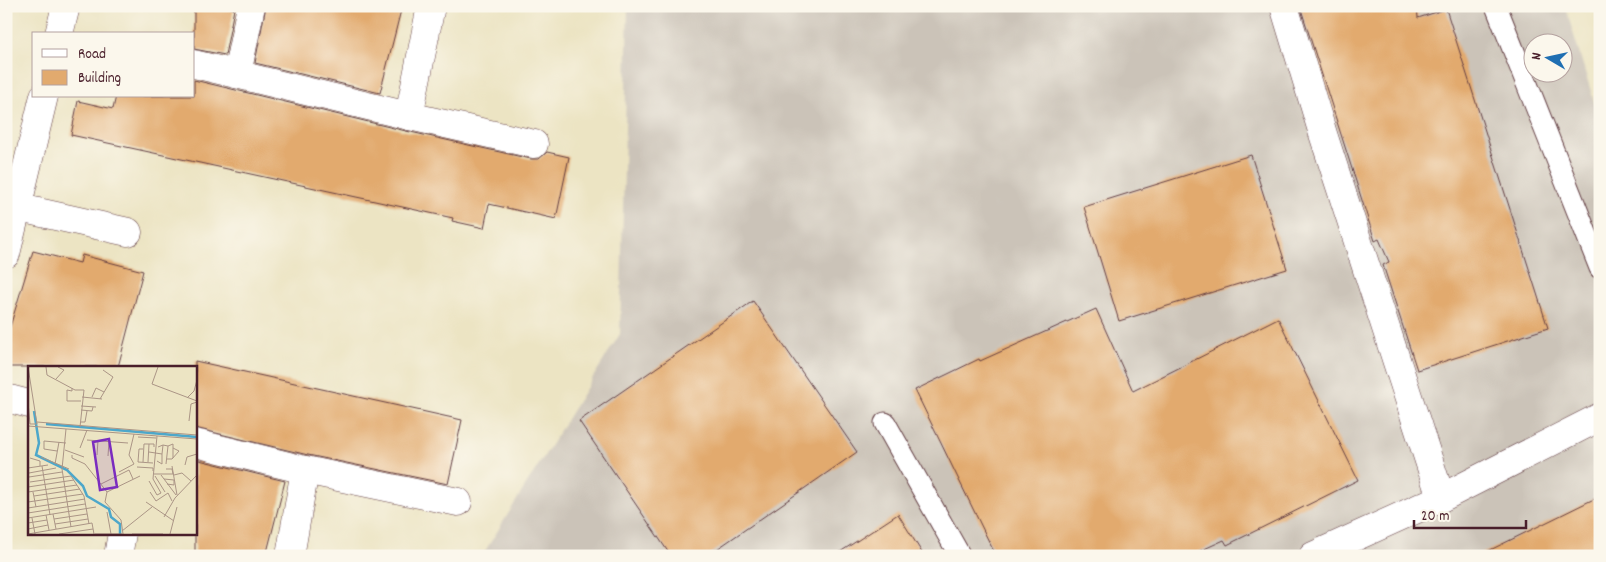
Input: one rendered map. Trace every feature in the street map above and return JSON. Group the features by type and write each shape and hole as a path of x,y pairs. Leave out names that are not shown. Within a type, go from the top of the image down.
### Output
{"street":[{"path":"61,32 66,6"},
{"path":"237,74 251,6"},
{"path":"409,116 431,6"},
{"path":"1284,6 1326,144 1441,498"},
{"path":"195,64 534,144"},
{"path":"6,254 12,206 43,98"},
{"path":"12,206 128,232"},
{"path":"6,398 28,404"},
{"path":"1313,556 1441,498 1600,417"},
{"path":"196,443 305,470 458,502"},
{"path":"290,556 305,470"},
{"path":"118,556 122,534"}],"lane":[{"path":"1496,6 1600,268"},
{"path":"885,423 960,556"}],"shaded area":[{"path":"628,6 1565,6 1573,32 1524,32 1524,82 1574,82 1574,36 1600,121 1600,556 482,556 620,334"}],"building":[{"path":"194,6 225,6 234,9 225,55 195,49"},
{"path":"266,6 402,6 380,93 255,63"},
{"path":"1300,6 1417,6 1418,18 1446,9 1548,328 1417,370 1383,265 1389,262 1379,239 1375,241"},
{"path":"195,80 531,159 539,159 547,152 569,157 556,219 489,204 484,228 452,221 453,218 71,135 78,101 113,109 116,98 195,98"},
{"path":"1251,155 1287,269 1119,321 1084,207"},
{"path":"33,251 80,263 82,255 143,271 118,366 6,367 6,340"},
{"path":"753,301 857,452 707,556 671,556 579,421"},
{"path":"1096,309 1133,391 1278,318 1358,480 1227,545 1224,540 1189,556 996,556 915,390 979,359 980,361"},
{"path":"195,361 462,420 448,484 308,455 196,428"},
{"path":"196,459 285,481 266,556 195,556"},
{"path":"1600,496 1600,556 1478,556"},
{"path":"898,514 924,556 834,556"}]}
